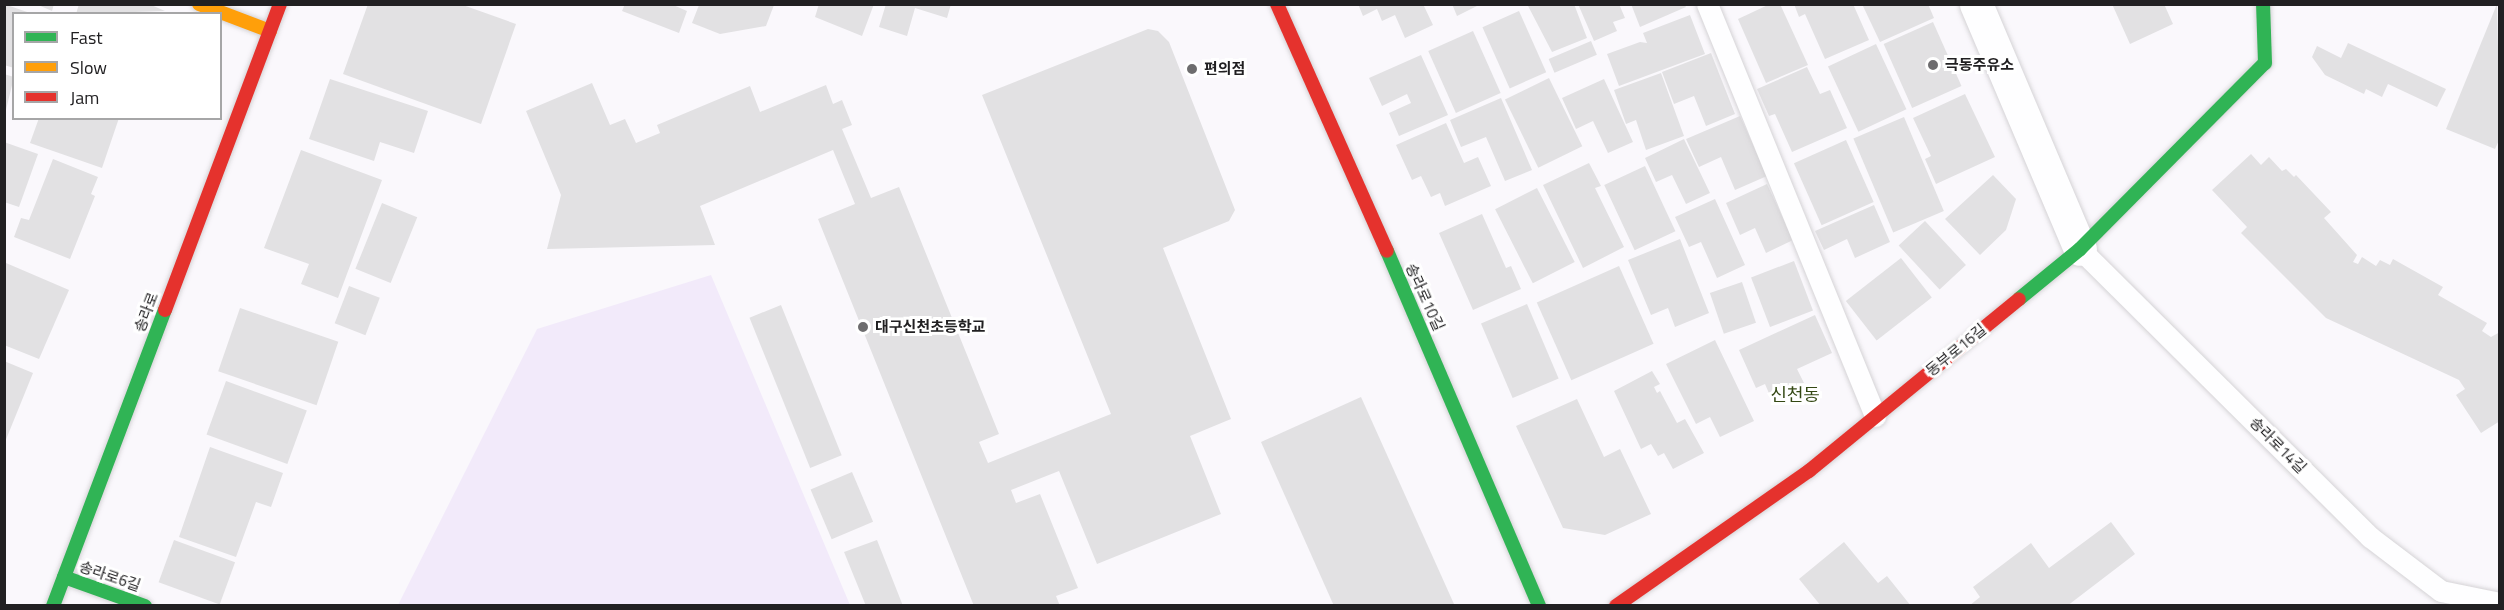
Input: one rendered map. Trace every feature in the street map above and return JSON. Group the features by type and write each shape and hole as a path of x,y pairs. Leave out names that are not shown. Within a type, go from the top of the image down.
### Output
{"street":[{"path":"199,4 220,12"},
{"name":"송라로","path":"53,606 280,4"},
{"name":"송라로10길","path":"1276,4 1471,440 1539,606"},
{"path":"1976,4 2080,249"},
{"name":"동부로16길","path":"1616,606 1809,471 2080,249 2265,63 2263,4"},
{"path":"222,13 270,31"},
{"name":"송라로6길","path":"64,577 145,606"}],"lane":[{"path":"1707,4 1875,416"},
{"name":"송라로14길","path":"2080,249 2370,537 2441,591 2499,603"}],"shaded area":[{"path":"711,275 850,605 398,605 537,329"}],"building":[{"path":"4,4 27,12 12,12 12,67 4,65"},
{"path":"36,4 54,4 52,11"},
{"path":"79,4 149,4 165,11 135,12 77,12"},
{"path":"368,4 460,4 516,24 481,124 343,74"},
{"path":"625,4 671,4 687,11 679,33 622,11"},
{"path":"819,4 874,4 862,36 815,17"},
{"path":"886,4 951,4 947,18 915,8 907,36 879,27"},
{"path":"1358,4 1423,4 1433,25 1405,38 1395,15 1382,21 1377,9 1363,16"},
{"path":"1452,4 1481,4 1457,16"},
{"path":"1527,4 1574,4 1587,38 1552,52"},
{"path":"1578,4 1619,4 1625,18 1613,22 1617,31 1594,41"},
{"path":"1631,4 1684,4 1686,7 1640,27"},
{"path":"1770,4 1780,4 1808,65 1766,83 1738,19"},
{"path":"1794,4 1853,4 1869,40 1825,59 1805,14 1799,17"},
{"path":"1862,4 1928,4 1934,18 1880,42"},
{"path":"2112,4 2164,4 2173,24 2130,44"},
{"path":"2497,4 2500,138 2495,149 2446,129"},
{"path":"699,5 774,5 766,26 720,34 692,23"},
{"path":"1519,11 1546,72 1510,88 1482,27"},
{"path":"1690,15 1705,54 1619,86 1607,54 1640,42 1647,43 1643,33"},
{"path":"1933,22 1961,86 1912,108 1884,44"},
{"path":"1148,29 1158,31 1169,42 1235,210 1229,221 1163,248 1231,419 1190,436 1221,514 1097,564 1059,471 1011,490 1016,503 1040,494 1078,588 1056,596 1060,606 974,606 818,219 855,204 833,150 700,206 715,245 547,249 561,195 526,111 592,83 610,125 625,119 636,143 660,133 657,125 750,86 760,112 826,85 833,104 842,100 852,125 842,129 871,198 899,187 999,434 979,442 988,463 1111,414 982,95"},
{"path":"1473,31 1501,93 1456,113 1428,51"},
{"path":"1591,41 1597,55 1555,73 1549,59"},
{"path":"2348,43 2446,89 2437,107 2388,84 2382,97 2366,89 2364,94 2325,75 2312,57 2317,46 2341,58"},
{"path":"1876,44 1906,109 1858,132 1828,66"},
{"path":"1711,53 1735,114 1706,126 1694,96 1674,104 1662,72"},
{"path":"1421,55 1448,115 1399,136 1389,113 1411,103 1407,94 1382,106 1369,78"},
{"path":"1807,67 1820,94 1830,90 1847,128 1792,152 1775,114 1769,116 1757,89"},
{"path":"1661,73 1684,136 1646,150 1636,120 1626,124 1614,90"},
{"path":"4,74 12,76 12,85 4,114"},
{"path":"1549,78 1582,146 1538,168 1505,99"},
{"path":"330,79 428,111 414,153 380,142 374,161 309,139"},
{"path":"1604,79 1633,142 1608,153 1593,121 1576,129 1562,98"},
{"path":"1965,94 1995,157 1936,184 1925,159 1931,156 1913,118"},
{"path":"1501,98 1532,170 1505,181 1486,137 1461,147 1450,120"},
{"path":"1740,116 1767,176 1735,190 1721,157 1699,167 1686,139"},
{"path":"1904,117 1944,211 1893,232 1853,138"},
{"path":"38,120 118,120 102,168 30,143"},
{"path":"1446,123 1464,163 1478,157 1491,186 1445,206 1440,193 1431,197 1421,176 1412,180 1396,145"},
{"path":"1684,139 1710,193 1686,204 1672,175 1656,182 1645,158"},
{"path":"1846,140 1874,202 1822,225 1794,163"},
{"path":"4,142 38,154 19,207 4,202"},
{"path":"301,150 382,180 338,298 301,284 309,264 264,248"},
{"path":"2251,154 2261,165 2269,157 2282,171 2286,169 2294,177 2296,175 2331,212 2324,218 2357,255 2353,262 2358,264 2362,257 2376,266 2380,260 2390,265 2393,259 2443,287 2438,295 2487,323 2482,331 2491,337 2500,332 2500,421 2481,433 2456,395 2465,389 2459,380 2326,318 2241,233 2247,227 2212,190"},
{"path":"53,159 98,177 91,194 95,196 70,259 14,237 21,218 29,220"},
{"path":"1589,163 1601,186 1595,188 1624,247 1583,268 1543,185"},
{"path":"1645,166 1675,231 1635,250 1604,185"},
{"path":"1993,175 2016,199 2006,230 1980,255 1945,219"},
{"path":"1767,184 1793,240 1766,253 1755,228 1740,235 1726,203"},
{"path":"1537,188 1575,262 1533,283 1495,209"},
{"path":"1715,199 1745,265 1717,278 1701,242 1689,247 1675,217"},
{"path":"382,203 417,217 391,283 355,269"},
{"path":"1874,205 1890,242 1855,258 1847,239 1824,250 1815,231"},
{"path":"1482,214 1506,268 1511,266 1521,289 1473,310 1439,233"},
{"path":"1925,221 1966,265 1940,289 1899,246"},
{"path":"1680,239 1709,313 1675,327 1668,308 1651,315 1628,260"},
{"path":"1901,258 1932,297 1877,340 1846,301"},
{"path":"1794,261 1813,310 1770,327 1751,277"},
{"path":"6,263 69,290 39,359 4,345"},
{"path":"1619,266 1654,344 1571,380 1537,303"},
{"path":"1742,282 1756,323 1724,334 1710,293"},
{"path":"349,286 380,298 365,335 335,323"},
{"path":"1527,304 1559,379 1513,398 1481,324"},
{"path":"781,305 842,455 810,468 749,318"},
{"path":"240,308 338,342 317,405 218,371"},
{"path":"1815,315 1832,353 1797,369 1804,383 1771,398 1765,384 1756,388 1739,350"},
{"path":"1715,340 1754,421 1720,437 1710,417 1696,424 1666,364"},
{"path":"4,361 33,373 5,442 4,442"},
{"path":"1652,371 1660,384 1654,387 1657,393 1660,391 1677,423 1685,419 1704,453 1673,469 1664,453 1658,456 1651,444 1641,449 1614,391"},
{"path":"226,381 307,410 287,464 207,435"},
{"path":"1361,397 1454,604 1451,606 1334,606 1261,442"},
{"path":"1577,399 1604,457 1620,449 1651,514 1605,535 1563,528 1516,426"},
{"path":"210,447 283,473 271,507 256,502 236,557 179,537"},
{"path":"852,472 873,522 832,539 811,490"},
{"path":"2111,522 2135,554 2067,606 1969,606 1980,597 1973,587 2031,543 2049,568"},
{"path":"174,540 235,562 220,605 159,582"},
{"path":"877,540 903,606 866,606 844,552"},
{"path":"1844,542 1878,583 1887,576 1911,606 1821,606 1799,579"}],"traffic: fast":[{"path":"2019,299 2080,249 2265,63 2263,4"},
{"path":"1387,251 1539,606"},
{"path":"53,606 165,310"},
{"path":"64,577 145,606"}],"traffic: slow":[{"path":"199,4 220,12"},
{"path":"222,13 270,31"}],"traffic: jam":[{"path":"165,310 280,4"},
{"path":"1277,4 1387,251"},
{"path":"1616,606 1809,471 2019,299"}],"place":[{"name":"극동주유소","path":"1933,65"},
{"name":"편의점","path":"1192,69"},
{"name":"대구신천초등학교","path":"863,327"}],"district":[{"name":"신천동","path":"1795,395"}]}
